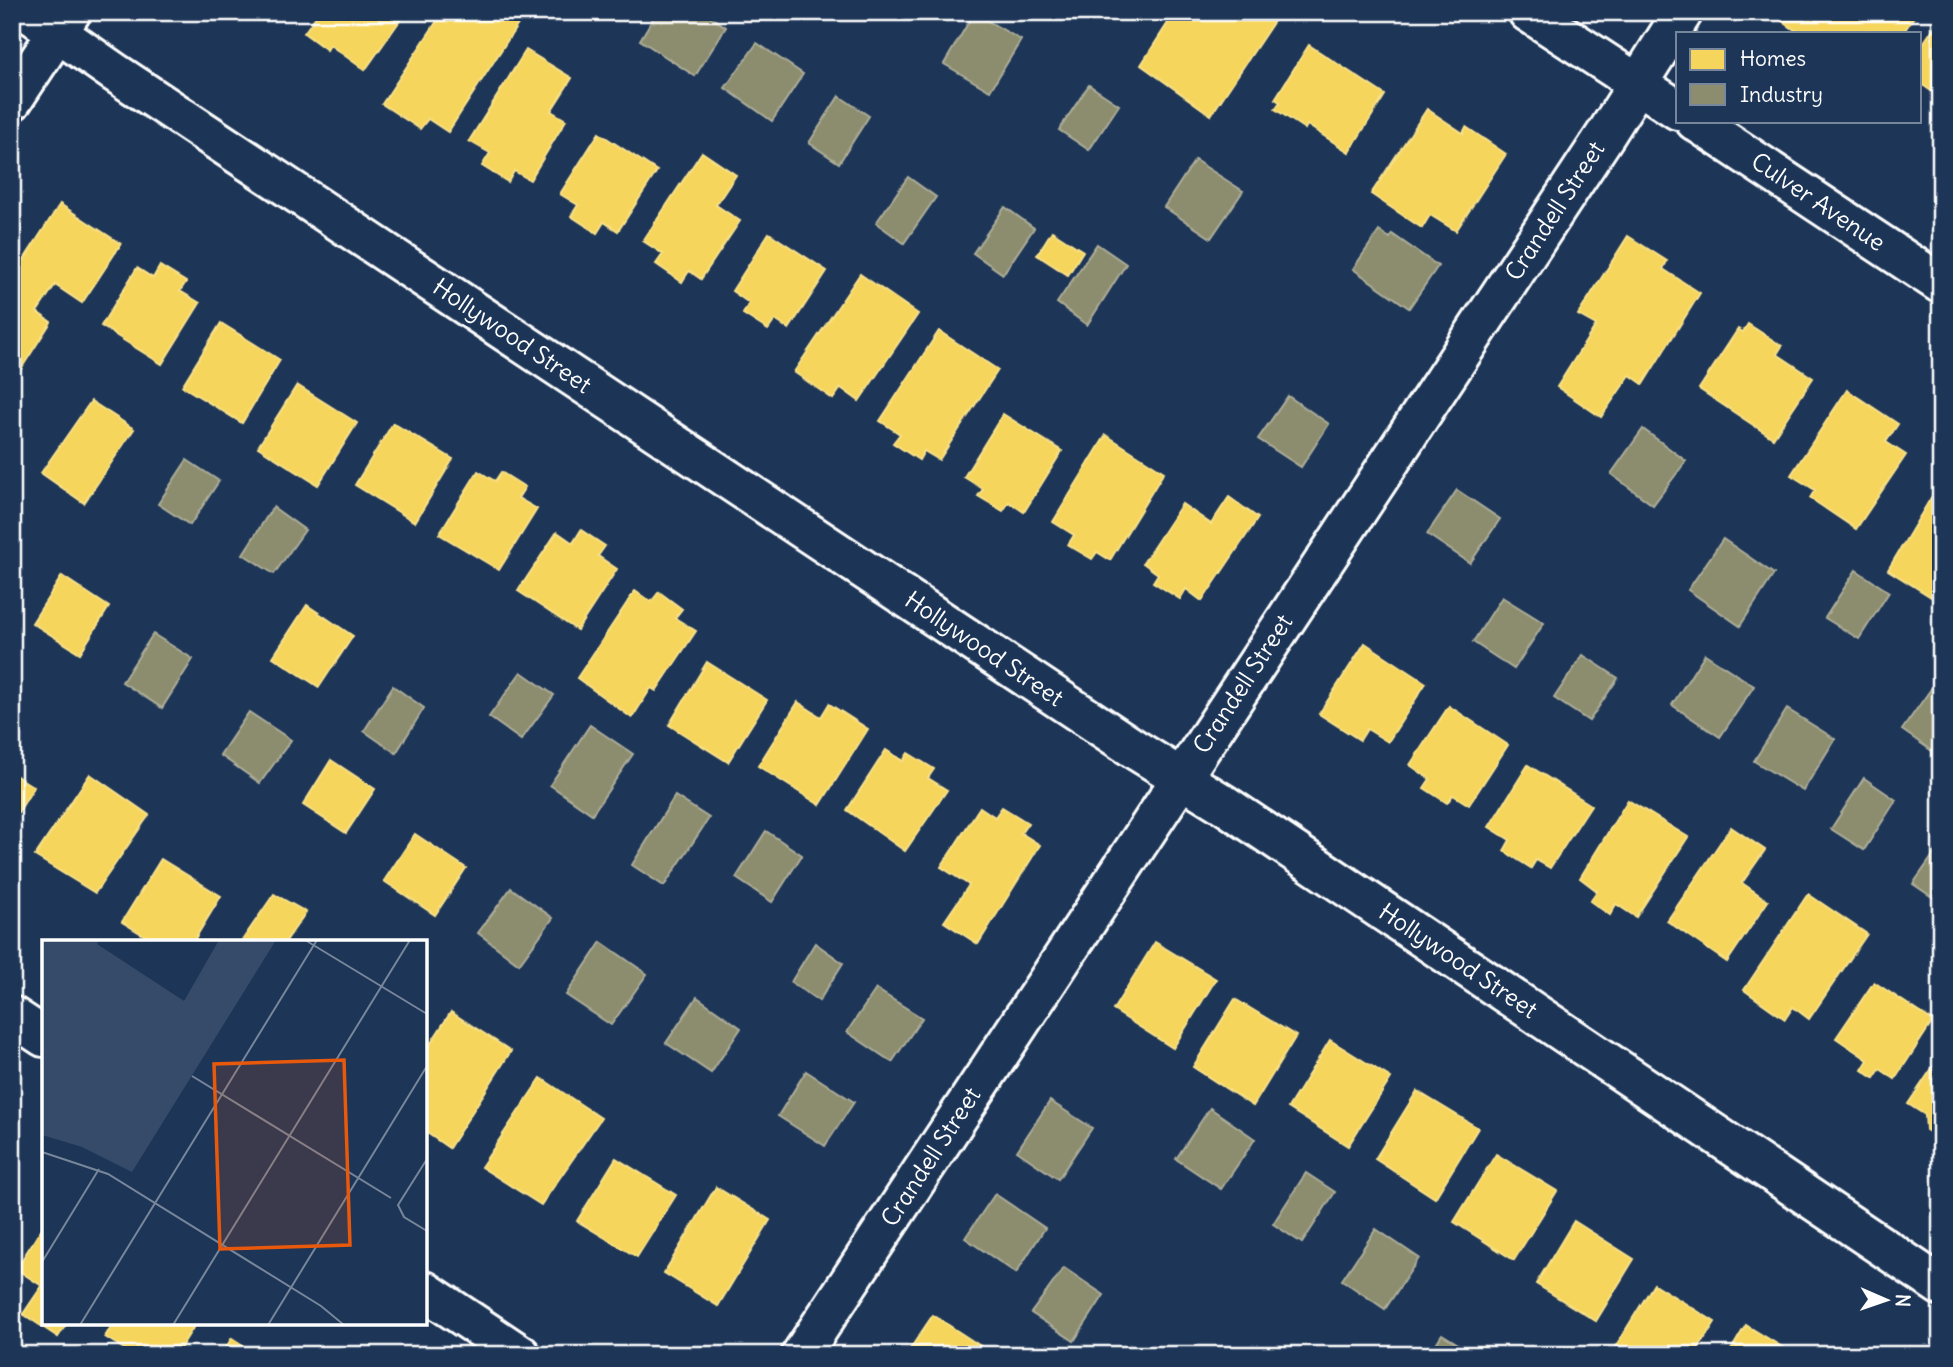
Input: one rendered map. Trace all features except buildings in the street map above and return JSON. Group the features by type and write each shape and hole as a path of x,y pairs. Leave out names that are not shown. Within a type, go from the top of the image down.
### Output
{"street":[{"path":"1528,12 1676,109"},
{"name":"Crandell Street","path":"801,1355 1683,12"},
{"path":"12,100 52,19"},
{"name":"Hollywood Street","path":"52,19 1124,742 1248,820 1941,1286"},
{"name":"Culver Avenue","path":"1697,122 1941,284"},
{"path":"12,1016 42,1036"},
{"path":"427,1292 521,1355"}]}
